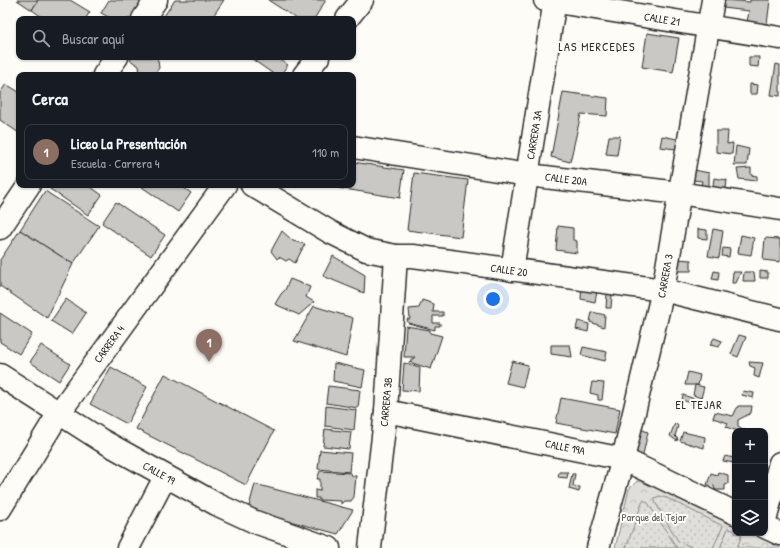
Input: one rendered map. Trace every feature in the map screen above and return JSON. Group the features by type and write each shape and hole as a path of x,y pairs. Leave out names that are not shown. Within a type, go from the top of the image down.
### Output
{"street":[{"path":"145,16 156,0"},
{"path":"349,16 362,0"},
{"name":"CALLE 21","path":"551,0 780,38"},
{"name":"CARRERA 3A","path":"512,270 528,174 551,0"},
{"name":"CARRERA 3","path":"598,548 623,459 663,290 713,0"},
{"path":"106,72 115,60"},
{"path":"306,72 316,60"},
{"name":"CALLE 20A","path":"356,147 528,174 679,193 780,209"},
{"path":"0,228 27,188"},
{"name":"CARRERA 4","path":"3,498 59,413 223,188"},
{"name":"CALLE 20","path":"257,188 346,240 366,250 396,256 413,256 663,290 780,319"},
{"name":"CARRERA 3B","path":"370,548 386,411 396,256"},
{"name":"CALLE 19","path":"0,375 101,440 165,477 218,505 255,522 329,548"},
{"name":"CALLE 19A","path":"386,411 623,459 732,512"},
{"path":"768,509 780,463"},
{"path":"128,548 165,477"},
{"path":"768,528 780,534"}],"green space":[{"name":"Parque del Tejar","path":"637,481 650,481 732,520 732,536 767,536 780,542 780,548 615,548 629,489"},
{"path":"659,496 667,498 723,526 713,548 694,548 678,541 655,502 655,498"},
{"path":"644,500 648,503 677,548 626,548"},
{"path":"728,528 732,530 732,536 741,536 737,548 720,548"}],"building":[{"path":"17,0 38,0 32,10"},
{"path":"38,0 70,0 90,12 87,16 41,16 32,10"},
{"path":"109,0 141,1 132,16 106,16 101,13"},
{"path":"175,0 224,0 213,16 164,16"},
{"path":"268,0 326,0 316,16 292,16"},
{"path":"724,0 750,2 750,0 770,0 766,33 746,28 749,11 723,8"},
{"path":"647,33 679,38 673,72 642,67"},
{"path":"749,57 759,57 758,67 749,66"},
{"path":"130,60 158,60 159,68 156,72 140,72 139,66"},
{"path":"253,60 280,60 288,65 282,72 271,72"},
{"path":"776,64 780,65 780,96 771,95"},
{"path":"6,84 16,90 16,131 0,120 0,93"},
{"path":"750,84 758,85 757,94 750,94"},
{"path":"563,92 608,98 607,116 581,114 570,162 551,157"},
{"path":"716,131 728,131 727,144 733,143 732,154 716,152"},
{"path":"609,136 620,136 617,155 606,154"},
{"path":"662,136 677,139 676,149 660,147"},
{"path":"736,146 749,149 747,165 734,165"},
{"path":"356,162 404,170 400,198 338,188 356,188"},
{"path":"751,168 751,175 757,176 757,181 739,179 737,169"},
{"path":"694,170 709,173 709,191 700,190 702,181 693,180"},
{"path":"414,173 468,180 461,237 407,230"},
{"path":"714,178 727,180 726,188 730,189 730,198 712,194"},
{"path":"92,188 102,195 88,215 50,189"},
{"path":"143,188 184,188 191,193 178,212"},
{"path":"45,191 99,226 73,264 20,230"},
{"path":"116,202 165,235 151,256 102,223"},
{"path":"558,226 573,228 573,240 577,241 577,253 556,250"},
{"path":"698,229 707,230 707,239 698,238"},
{"path":"713,229 723,231 719,258 708,256"},
{"path":"20,230 73,264 47,318 0,286 0,260"},
{"path":"282,231 293,241 305,244 295,263 289,259 286,261 279,257 277,259 271,251"},
{"path":"741,235 754,238 751,255 738,253"},
{"path":"765,238 780,239 780,262 763,260"},
{"path":"723,248 730,249 729,257 722,256"},
{"path":"333,256 365,275 364,293 323,276"},
{"path":"678,259 691,260 691,271 678,271"},
{"path":"714,271 719,272 718,280 712,279"},
{"path":"760,271 768,272 768,278 760,278"},
{"path":"733,272 741,272 736,283 732,283"},
{"path":"744,272 754,272 755,281 743,281"},
{"path":"290,279 310,287 306,297 314,302 299,315 275,304 285,290"},
{"path":"582,283 598,286 595,302 581,299"},
{"path":"607,294 612,295 611,308 606,308"},
{"path":"66,299 86,313 72,334 51,321"},
{"path":"422,300 434,304 433,312 443,312 443,316 433,316 433,323 440,323 440,326 435,326 435,330 408,323 407,319 410,319 409,309 419,308"},
{"path":"314,306 353,318 346,357 294,341"},
{"path":"592,312 605,315 604,327 590,322"},
{"path":"0,313 32,334 19,354 0,342"},
{"path":"578,321 589,324 588,332 576,329"},
{"path":"406,326 430,330 430,333 442,336 431,369 409,362 415,357 404,357"},
{"path":"739,335 746,337 738,357 731,354"},
{"path":"714,338 722,341 719,347 710,345"},
{"path":"41,345 70,364 59,381 30,362"},
{"path":"551,345 570,345 572,357 551,354"},
{"path":"583,347 607,352 605,361 581,355"},
{"path":"512,361 528,365 523,387 506,383"},
{"path":"749,362 763,363 759,378 754,376 755,368 750,366"},
{"path":"334,363 365,370 362,387 333,381"},
{"path":"404,363 420,367 419,391 402,390"},
{"path":"111,367 147,387 127,424 90,404"},
{"path":"688,372 700,375 698,385 685,385"},
{"path":"165,374 274,431 246,485 136,429"},
{"path":"592,382 604,383 602,400 598,400 598,395 590,393"},
{"path":"695,385 704,387 701,398 693,395"},
{"path":"328,386 360,390 358,408 326,403"},
{"path":"743,391 754,393 753,398 742,395"},
{"path":"683,395 695,399 694,404 682,400"},
{"path":"561,398 620,409 615,434 556,423"},
{"path":"326,406 356,410 354,430 325,426"},
{"path":"738,406 752,406 751,413 738,420 738,426 741,428 732,429 726,427 728,423 713,418 715,412 733,416"},
{"path":"675,423 678,426 675,436 678,439 677,441 670,436"},
{"path":"325,429 351,432 349,449 323,446"},
{"path":"640,429 648,432 642,459 633,456"},
{"path":"683,432 705,437 704,448 680,441"},
{"path":"320,450 351,453 349,472 318,469"},
{"path":"725,456 732,458 732,463 723,461"},
{"path":"320,471 351,473 352,476 356,476 354,497 351,501 344,501 341,504 341,501 319,500 319,498 315,498 315,490 320,491 320,479 317,479"},
{"path":"559,472 568,472 567,478 558,477"},
{"path":"718,472 728,475 728,484 725,485 725,490 715,490 714,486 707,485 711,473 717,475"},
{"path":"572,474 575,474 573,486 580,487 579,492 569,489"},
{"path":"255,484 353,510 338,534 248,510"}],"place":[{"name":"Liceo La Presentación","path":"209,362"}],"district":[{"name":"LAS MERCEDES","path":"597,47"},
{"name":"EL TEJAR","path":"699,405"}]}
